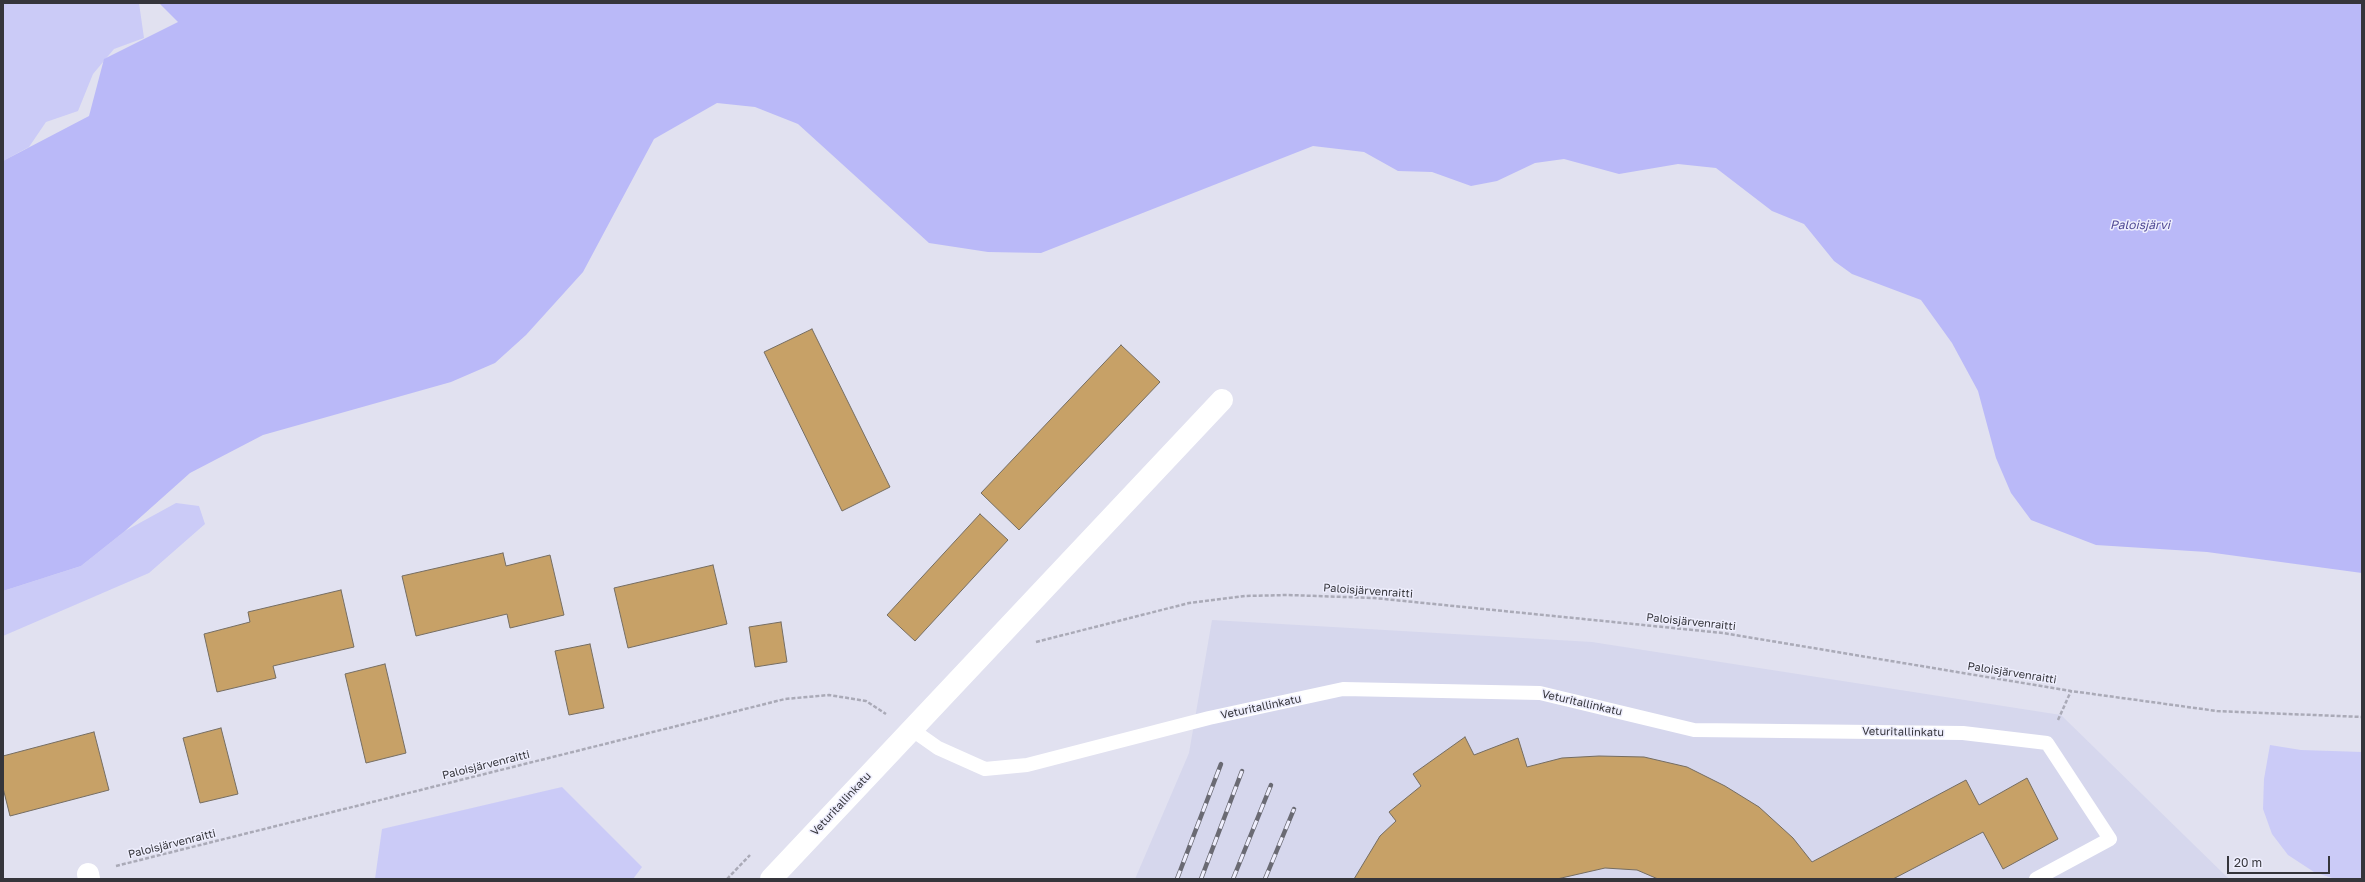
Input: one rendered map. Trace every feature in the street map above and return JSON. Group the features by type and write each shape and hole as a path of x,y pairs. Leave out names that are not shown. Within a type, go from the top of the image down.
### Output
{"street":[{"name":"Veturitallinkatu","path":"771,879 1222,400"}],"lane":[{"name":"Veturitallinkatu","path":"911,729 938,748 985,769 1027,765 1209,718 1343,689 1540,693 1694,730 1963,733 2048,743"},
{"path":"2036,879 2110,839 2048,743"}],"path":[{"name":"Paloisjärvenraitti","path":"1028,645 1189,603 1245,596 1288,595 1374,598 1723,633 2071,691 2217,711 2362,717"},
{"path":"2048,743 2071,691"},
{"name":"Paloisjärvenraitti","path":"88,876 785,699 829,695 866,701 887,714"}],"shaded area":[{"path":"3,3 139,3 144,38 114,49 93,74 78,111 46,122 29,147 3,161"},
{"path":"176,503 199,506 205,524 149,573 3,636 3,591 81,566 125,531"},
{"path":"1212,620 1592,642 2061,715 2229,879 1135,879 1189,753"},
{"path":"2270,745 2301,750 2362,752 2362,879 2335,879 2314,872 2288,855 2272,834 2263,809 2264,779"},
{"path":"562,787 642,867 633,879 375,879 382,829"}],"water":[{"name":"Paloisjärvi","path":"159,3 2362,3 2362,573 2207,552 2096,545 2031,520 2011,493 1996,458 1978,391 1952,343 1921,300 1852,274 1834,261 1804,224 1772,211 1716,168 1678,164 1619,174 1564,159 1535,163 1497,181 1471,186 1432,172 1398,171 1364,152 1313,146 1041,253 988,252 929,243 798,124 755,107 717,103 654,139 583,272 526,335 495,363 451,382 263,435 190,473 125,531 81,566 3,591 3,161 89,116 104,59 178,22"}],"building":[{"path":"812,329 890,487 842,511 764,352"},
{"path":"1121,345 1160,382 1019,530 981,493"},
{"path":"980,514 1008,540 915,641 887,615"},
{"path":"503,553 506,566 550,555 564,615 510,628 507,614 416,636 402,576"},
{"path":"713,565 727,624 628,648 614,588"},
{"path":"341,590 354,647 273,666 276,678 217,692 204,634 250,622 248,612"},
{"path":"781,622 787,662 755,667 749,627"},
{"path":"590,644 604,708 569,715 555,651"},
{"path":"385,664 406,753 366,763 345,674"},
{"path":"221,728 238,794 200,803 183,738"},
{"path":"94,732 109,790 10,816 3,788 3,756"},
{"path":"1465,737 1474,755 1518,738 1527,767 1562,758 1599,756 1644,757 1687,767 1725,786 1759,807 1793,838 1812,862 1966,780 1979,805 2027,778 2058,839 2003,869 1983,832 1893,879 1658,879 1637,870 1605,868 1557,879 1354,879 1380,836 1396,821 1389,812 1421,786 1413,774"}],"railway":[{"path":"1177,879 1221,764"},
{"path":"1201,879 1242,771"},
{"path":"1233,879 1271,785"},
{"path":"1265,879 1294,809"}]}
